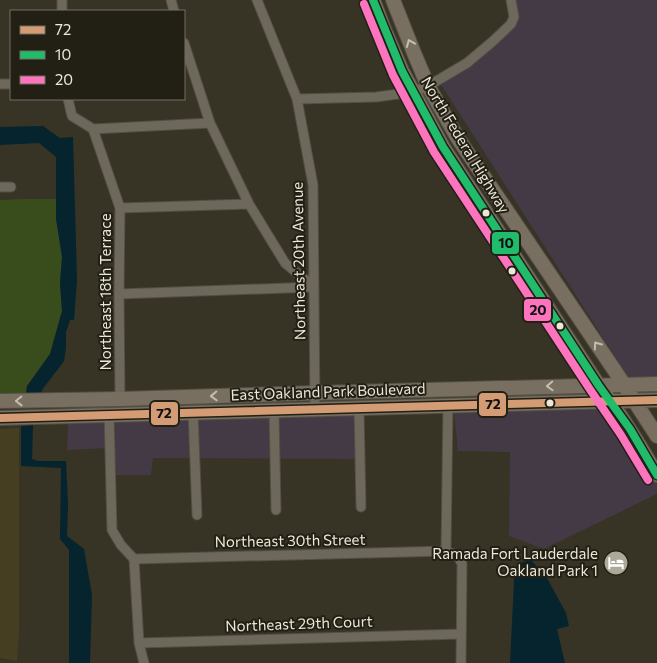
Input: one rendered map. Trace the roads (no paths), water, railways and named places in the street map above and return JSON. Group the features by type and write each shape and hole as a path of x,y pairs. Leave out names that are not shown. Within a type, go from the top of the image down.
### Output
{"main road":[{"name":"North Federal Highway","path":"373,0 402,71 443,147 599,386 612,402 657,475"},
{"name":"North Federal Highway","path":"393,0 428,86 457,137 657,435"},
{"path":"498,230 513,240 526,241"},
{"path":"510,249 522,251 528,255 542,276 553,279"},
{"name":"East Oakland Park Boulevard","path":"0,401 657,384"},
{"path":"452,405 465,400 469,395 470,388"},
{"path":"109,414 120,399"},
{"path":"46,416 54,408 54,400"},
{"name":"East Oakland Park Boulevard","path":"0,418 657,400"},
{"path":"657,410 655,416 657,435"}],"street":[{"name":"Northeast 20th Avenue","path":"257,0 297,100 312,185 315,409"},
{"path":"297,100 376,97 413,92 428,86 467,63 511,24 514,18 511,0"},
{"path":"185,46 210,123 249,204 285,263 314,287"},
{"path":"68,100 72,116 93,129 210,123"},
{"name":"Northeast 18th Terrace","path":"93,129 120,208 120,399"},
{"path":"0,187 11,187"},
{"path":"120,208 249,204"},
{"path":"119,294 314,287"},
{"path":"452,405 446,551 458,556 462,564 462,663"},
{"path":"360,409 361,507"},
{"path":"274,410 276,510"},
{"path":"193,412 197,515"},
{"path":"109,414 112,530 121,545 134,559 138,643 144,663"},
{"name":"Northeast 30th Street","path":"134,559 446,551"},
{"name":"Northeast 29th Court","path":"138,643 461,634"}],"water":[{"path":"43,126 60,138 73,137 77,280 74,320 70,320 66,332 64,361 42,390 42,393 26,393 27,386 50,354 62,311 60,283 62,257 56,219 56,157 39,143 0,145 0,127"},
{"path":"33,425 32,459 38,461 66,461 67,536 84,549 92,595 90,663 69,663 69,550 60,539 61,468 21,466 21,426"},
{"path":"531,560 547,578 566,613 569,626 557,629 565,663 510,663 513,569 520,563"}],"place":[{"name":"Ramada Fort Lauderdale Oakland Park 1","path":"616,563"}]}
